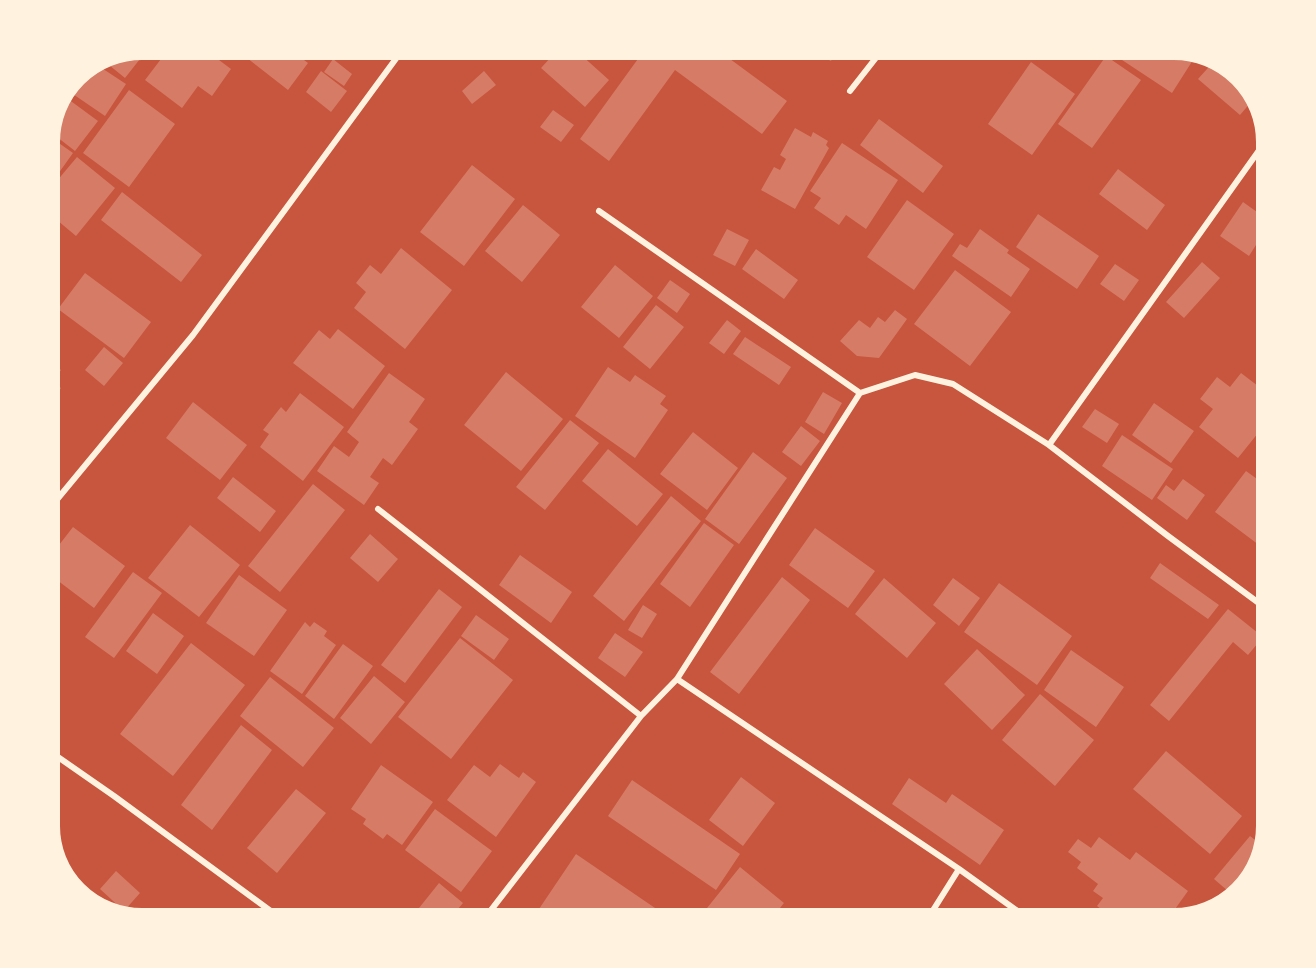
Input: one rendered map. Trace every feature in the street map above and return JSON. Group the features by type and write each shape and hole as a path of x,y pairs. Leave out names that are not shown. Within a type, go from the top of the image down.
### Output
{"street":[{"path":"56,501 193,335 398,56"},
{"path":"850,91 877,56"},
{"path":"1049,445 1260,149"},
{"path":"599,211 860,393"},
{"path":"490,912 641,716 677,679 860,393 915,375 953,384 1049,445 1260,604"},
{"path":"378,509 641,716"},
{"path":"677,679 959,869 1019,912"},
{"path":"56,756 272,912"},
{"path":"932,912 959,869"}],"building":[{"path":"142,56 125,78 106,63 124,57"},
{"path":"156,56 214,56 231,69 212,96 198,86 182,108 145,80 161,59"},
{"path":"249,56 299,56 308,63 288,90 247,58"},
{"path":"552,56 582,56 609,80 585,107 541,68"},
{"path":"640,56 726,56 787,101 762,134 675,70 609,161 580,139"},
{"path":"821,56 834,56 831,61"},
{"path":"1106,56 1141,80 1092,148 1058,124"},
{"path":"1116,56 1175,56 1188,57 1193,60 1172,93"},
{"path":"333,59 352,74 344,86 324,72"},
{"path":"1031,62 1075,94 1032,155 988,124"},
{"path":"1211,64 1227,73 1251,102 1240,115 1198,79"},
{"path":"100,67 126,84 105,116 71,93 81,81"},
{"path":"321,71 347,91 331,112 306,92"},
{"path":"484,71 496,85 472,104 462,91"},
{"path":"129,90 175,124 129,187 83,153"},
{"path":"67,99 98,121 75,151 56,136 57,124"},
{"path":"553,110 574,125 561,142 540,127"},
{"path":"879,119 943,166 923,193 860,145"},
{"path":"795,128 811,137 813,132 828,141 826,145 829,148 795,209 761,190 774,167 780,170 786,159 780,155"},
{"path":"56,141 73,153 56,177"},
{"path":"842,143 898,180 866,229 846,215 839,225 814,208 821,198 810,191"},
{"path":"77,157 115,188 76,236 56,219 56,182"},
{"path":"472,165 515,199 464,266 420,232"},
{"path":"1118,169 1165,205 1147,230 1099,194"},
{"path":"122,192 202,255 181,282 101,220"},
{"path":"907,200 954,234 914,290 867,257"},
{"path":"1243,202 1260,214 1260,248 1256,245 1249,256 1220,236"},
{"path":"523,205 560,235 522,282 485,251"},
{"path":"1038,214 1099,256 1077,289 1016,247"},
{"path":"727,229 749,240 735,266 713,255"},
{"path":"980,229 1009,250 1007,253 1030,269 1011,297 952,256 960,244 967,248"},
{"path":"401,248 452,290 405,349 354,308 366,292 356,283 370,265 381,274"},
{"path":"756,249 798,280 784,299 742,269"},
{"path":"1202,262 1220,278 1184,318 1166,302"},
{"path":"1115,264 1139,280 1124,301 1100,284"},
{"path":"615,265 653,296 619,338 581,307"},
{"path":"955,270 1011,312 970,366 914,324"},
{"path":"85,273 151,322 124,358 58,309"},
{"path":"670,280 690,294 677,313 657,298"},
{"path":"656,305 684,327 650,369 623,347"},
{"path":"895,310 907,319 879,358 857,356 840,341 859,320 870,328 878,317 885,322"},
{"path":"727,320 741,331 724,354 709,343"},
{"path":"338,329 385,366 353,409 293,363 319,330 330,339"},
{"path":"745,337 791,367 779,385 733,354"},
{"path":"104,347 123,363 104,386 85,370"},
{"path":"56,366 61,370 56,377"},
{"path":"608,367 630,382 635,375 666,396 660,404 668,410 635,458 575,416"},
{"path":"506,372 563,419 521,471 464,425"},
{"path":"389,373 425,399 409,422 418,429 392,465 383,458 370,477 379,483 364,505 317,471 334,446 349,457 359,442 347,432"},
{"path":"1241,373 1260,388 1260,431 1238,458 1199,427 1213,409 1200,399 1217,377 1230,387"},
{"path":"56,385 61,388 56,395"},
{"path":"823,392 842,403 824,434 805,422"},
{"path":"300,393 344,427 303,481 260,447 269,434 263,430 281,407 286,412"},
{"path":"193,402 247,445 220,480 166,438"},
{"path":"1154,403 1194,431 1171,463 1132,435"},
{"path":"1095,409 1119,424 1107,443 1082,427"},
{"path":"570,420 599,443 545,510 516,487"},
{"path":"801,426 820,441 801,466 782,452"},
{"path":"693,432 738,468 707,510 660,474"},
{"path":"1122,435 1173,469 1152,500 1102,466"},
{"path":"608,449 663,494 637,526 582,481"},
{"path":"753,452 787,478 739,544 705,519"},
{"path":"1246,471 1260,481 1260,546 1215,512"},
{"path":"233,477 276,511 260,532 217,498"},
{"path":"1183,479 1205,495 1187,520 1157,498 1166,485 1174,491"},
{"path":"313,484 345,510 280,592 248,566"},
{"path":"671,496 701,521 624,621 593,596"},
{"path":"704,523 734,545 690,607 660,584"},
{"path":"190,525 240,565 199,617 148,578"},
{"path":"73,527 125,566 94,608 56,579 56,549"},
{"path":"815,528 875,571 848,608 789,565"},
{"path":"370,534 398,559 378,582 350,558"},
{"path":"520,555 572,592 551,623 499,585"},
{"path":"1160,563 1219,605 1208,619 1150,578"},
{"path":"133,572 162,593 114,658 85,637"},
{"path":"239,575 287,610 254,656 206,623"},
{"path":"782,577 810,600 739,694 710,672"},
{"path":"884,578 936,623 907,658 855,614"},
{"path":"953,578 980,598 959,626 933,605"},
{"path":"999,583 1072,636 1037,685 964,632"},
{"path":"439,589 462,607 405,683 381,665"},
{"path":"643,605 657,614 642,638 628,630"},
{"path":"1228,609 1260,635 1260,641 1248,655 1233,642 1169,721 1150,705"},
{"path":"153,613 184,636 157,674 126,651"},
{"path":"476,615 509,639 494,660 461,636"},
{"path":"305,622 310,627 314,622 327,631 324,636 336,645 302,694 270,671"},
{"path":"615,633 643,652 625,677 598,658"},
{"path":"460,638 513,680 451,759 398,717"},
{"path":"191,643 245,685 173,776 120,734"},
{"path":"343,644 373,666 334,719 305,696"},
{"path":"977,649 1025,695 992,730 944,684"},
{"path":"1071,650 1124,687 1096,727 1044,690"},
{"path":"374,676 405,702 371,744 340,718"},
{"path":"270,677 334,728 303,767 240,716"},
{"path":"1040,694 1094,740 1055,786 1002,740"},
{"path":"241,725 272,750 212,830 181,805"},
{"path":"1166,751 1242,816 1210,854 1133,789"},
{"path":"500,764 519,778 523,772 536,782 496,837 447,800 474,765 490,777"},
{"path":"381,765 433,802 402,845 387,834 383,839 363,824 366,819 351,809"},
{"path":"741,777 775,803 743,846 709,820"},
{"path":"909,778 946,803 952,794 1004,830 980,865 892,804"},
{"path":"632,780 740,854 716,890 608,816"},
{"path":"296,789 326,813 277,873 247,848"},
{"path":"435,809 492,851 461,892 405,850"},
{"path":"1250,836 1259,843 1252,865 1231,891 1229,892 1214,879"},
{"path":"1099,837 1130,860 1136,852 1188,891 1173,912 1105,912 1097,906 1103,898 1093,891 1098,884 1077,868 1081,862 1068,852 1078,839 1091,848"},
{"path":"576,854 661,912 543,912 539,909"},
{"path":"740,867 784,903 777,912 704,912"},
{"path":"116,871 140,893 124,911 100,889"},
{"path":"439,883 463,903 455,912 416,912"}]}
